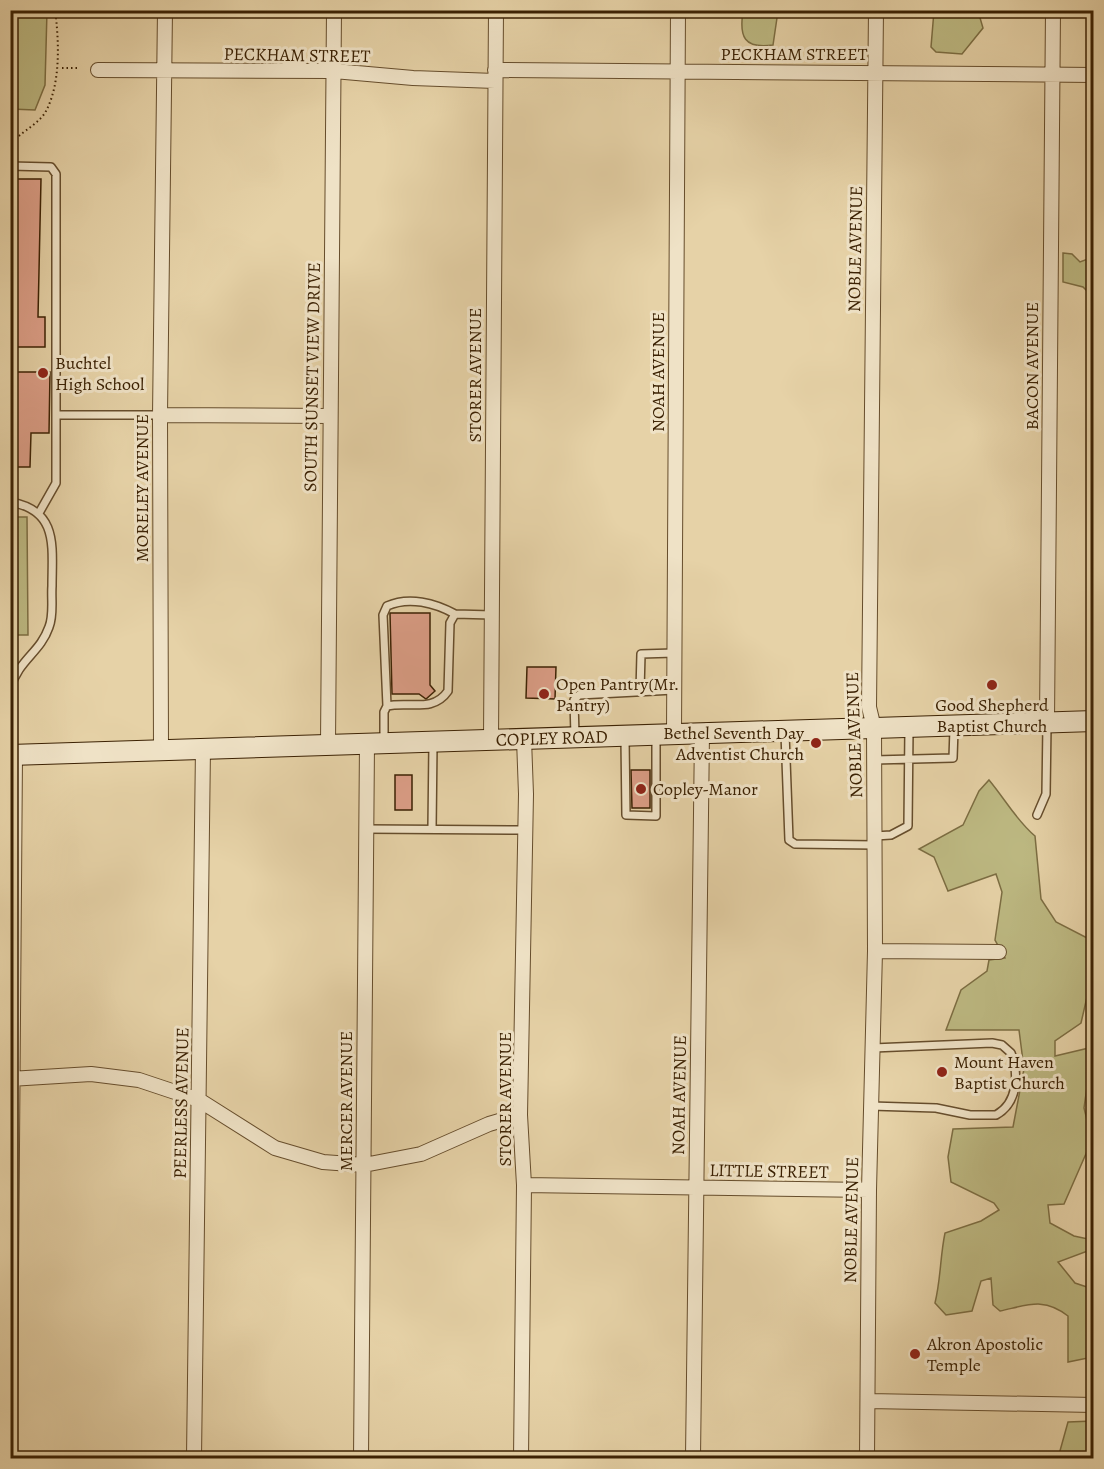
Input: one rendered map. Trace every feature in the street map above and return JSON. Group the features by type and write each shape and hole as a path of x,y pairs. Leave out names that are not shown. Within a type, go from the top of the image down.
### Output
{"main road":[{"name":"COPLEY ROAD","path":"13,755 1094,721"}],"street":[{"name":"MORELEY AVENUE","path":"160,749 160,414 165,10"},
{"name":"SOUTH SUNSET VIEW DRIVE","path":"328,744 334,10"},
{"name":"STORER AVENUE","path":"491,739 496,10"},
{"name":"NOAH AVENUE","path":"665,734 674,690 678,10"},
{"name":"NOBLE AVENUE","path":"867,1458 869,1190 875,951 874,728 869,695 876,10"},
{"name":"BACON AVENUE","path":"1047,722 1053,10"},
{"name":"PECKHAM STREET","path":"98,70 334,71 413,78 677,72 1094,75"},
{"path":"160,414 330,416"},
{"name":"NOAH AVENUE","path":"693,1458 702,733"},
{"name":"STORER AVENUE","path":"521,1458 524,1185 520,1115 526,830 524,739"},
{"name":"MERCER AVENUE","path":"361,1458 366,829 375,744"},
{"name":"PEERLESS AVENUE","path":"194,1458 203,748"},
{"path":"10,1408 13,755"},
{"path":"875,951 999,952"},
{"path":"12,1079 110,1076 159,1085 199,1100 275,1148 323,1162 364,1165 421,1154 489,1124 520,1115"},
{"name":"LITTLE STREET","path":"524,1185 869,1190"},
{"path":"868,1401 1094,1405"}],"lane":[{"path":"10,166 51,167 56,174 56,483 39,513"},
{"path":"56,415 160,414"},
{"path":"10,502 22,504 39,513 49,528 52,548 50,626 36,649 21,663 10,689"},
{"path":"375,744 387,706 383,615 387,606 395,602 422,602 438,605 455,614 492,615"},
{"path":"387,706 431,705 442,700 448,691 450,622 455,614"},
{"path":"639,691 641,654 674,653"},
{"path":"575,737 574,700 579,694 674,690"},
{"path":"1037,815 1046,794 1047,722"},
{"path":"874,760 953,758 954,725"},
{"path":"785,730 789,840 795,844 875,840 908,826 909,727"},
{"path":"10,734 13,755"},
{"path":"625,735 626,815 656,816 665,734"},
{"path":"432,829 433,741"},
{"path":"366,829 526,830"},
{"path":"871,1106 950,1109 970,1115 996,1115 1009,1104 1016,1080 1011,1053 1002,1046 992,1043 873,1048"}],"path":[{"path":"10,136 19,136 46,112 57,72 58,36 55,10"},
{"path":"62,68 77,68"}],"shaded area":[{"path":"11,10 47,11 45,85 35,110 11,109"},
{"path":"743,11 778,11 773,45 756,45 746,39 742,28"},
{"path":"934,11 978,11 983,28 962,54 936,52 931,47"},
{"path":"1063,253 1072,254 1080,262 1093,257 1093,297 1083,287 1063,282"},
{"path":"1093,363 1093,406 1087,391"},
{"path":"10,517 27,517 28,635 11,635"},
{"path":"989,780 1016,816 1035,836 1041,899 1056,922 1093,941 1093,971 1081,1023 1055,1041 1055,1056 1093,1047 1093,1077 1087,1087 1084,1108 1092,1140 1064,1204 1048,1205 1050,1223 1074,1236 1093,1240 1093,1249 1058,1262 1075,1283 1093,1289 1093,1357 1068,1362 1068,1316 1043,1304 1000,1311 993,1305 991,1278 981,1281 972,1311 946,1315 935,1303 945,1233 981,1221 999,1210 994,1203 951,1182 948,1157 953,1129 1013,1127 1024,1069 1019,1030 946,1030 961,990 987,971 989,960 1005,958 995,940 1002,892 996,874 948,891 934,857 919,849 963,825 979,791"},
{"path":"1093,1421 1093,1449 1084,1458 1058,1458 1068,1422"}],"building":[{"path":"10,179 41,179 38,317 45,317 45,347 10,347"},
{"path":"10,372 50,372 49,433 31,433 30,467 10,467"},
{"path":"390,613 430,613 430,685 435,691 426,699 419,694 392,694"},
{"path":"527,667 556,667 555,699 526,698"},
{"name":"Copley-Manor","path":"631,770 650,770 650,808 632,808"},
{"path":"395,775 412,775 412,810 395,810"}],"place":[{"name":"Buchtel High School","path":"43,373"},
{"name":"Good Shepherd Baptist Church","path":"992,685"},
{"name":"Open Pantry(Mr. Pantry)","path":"544,694"},
{"name":"Bethel Seventh Day Adventist Church","path":"816,743"},
{"name":"Copley-Manor","path":"641,789"},
{"name":"Mount Haven Baptist Church","path":"942,1072"},
{"name":"Akron Apostolic Temple","path":"915,1354"}]}
